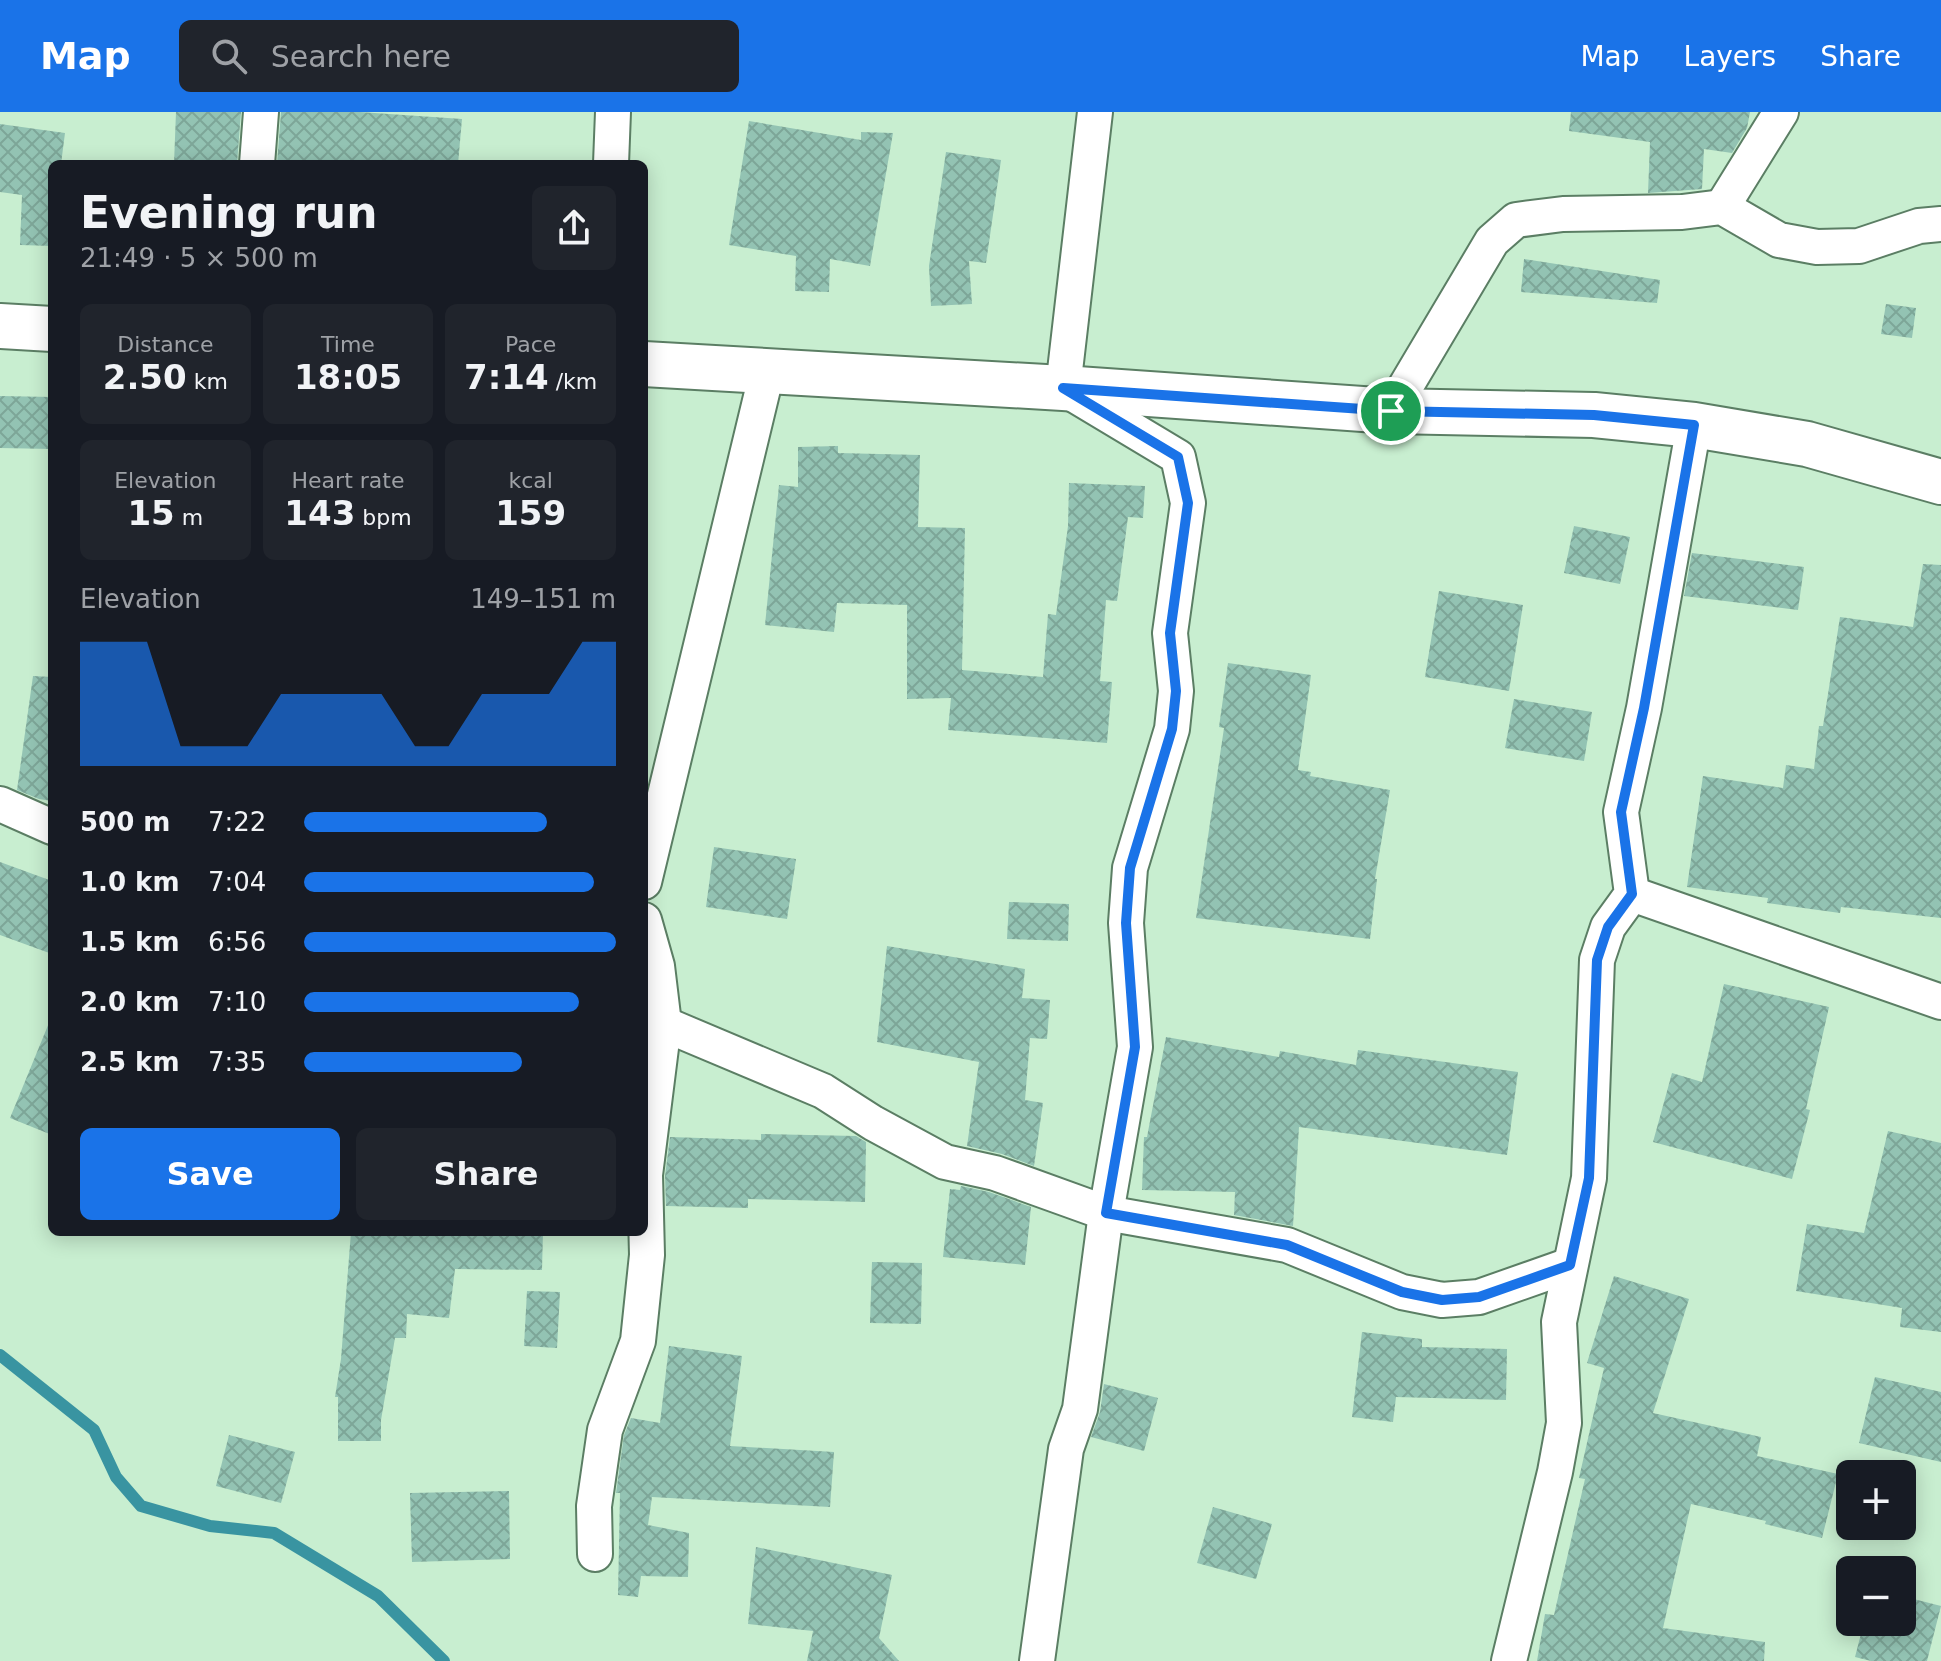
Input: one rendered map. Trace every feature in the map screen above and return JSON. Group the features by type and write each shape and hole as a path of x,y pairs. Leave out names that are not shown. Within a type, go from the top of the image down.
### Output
{"main road":[{"path":"0,326 48,329"},
{"path":"648,364 1391,411 1594,415 1694,425 1807,444 1941,482"}],"street":[{"path":"257,160 261,112"},
{"path":"611,160 613,112"},
{"path":"1037,1661 1066,1449 1080,1409 1106,1213 1135,1047 1126,923 1130,868 1172,729 1176,691 1170,633 1188,503 1178,457 1063,388 1095,112"},
{"path":"1722,207 1781,112"},
{"path":"1391,411 1492,241 1516,220 1563,214 1682,212 1722,207 1779,240 1817,247 1859,246 1919,226 1941,224"},
{"path":"648,865 767,372"},
{"path":"1509,1661 1564,1423 1559,1322 1589,1178 1597,960 1608,927 1632,894 1621,812 1644,708 1694,425"},
{"path":"0,804 48,825"},
{"path":"1632,894 1941,1002"},
{"path":"648,934 657,966 664,1024 648,1151"},
{"path":"664,1024 823,1091 873,1123 945,1162 995,1173 1106,1213 1287,1245 1402,1292 1442,1300 1479,1297 1570,1265"},
{"path":"595,1554 594,1506 605,1430 638,1341 647,1236"}],"building":[{"path":"176,112 241,112 237,160 174,160"},
{"path":"281,112 360,112 462,119 458,160 277,160"},
{"path":"1571,112 1750,112 1747,128 1732,153 1704,149 1702,189 1648,193 1650,142 1569,131"},
{"path":"749,121 861,140 861,132 893,133 870,266 830,259 829,292 795,291 796,256 729,245"},
{"path":"0,124 65,133 62,160 48,160 48,246 20,245 22,195 0,192"},
{"path":"946,152 1001,160 986,263 969,261 972,304 931,306 929,266"},
{"path":"1524,259 1660,280 1657,303 1521,292"},
{"path":"1886,304 1916,308 1912,338 1881,334"},
{"path":"0,396 48,397 48,449 0,448"},
{"path":"838,446 838,453 920,455 918,527 965,528 962,670 1043,677 1048,614 1056,615 1068,526 1069,483 1145,486 1143,518 1128,517 1117,601 1106,600 1100,681 1112,682 1107,743 948,730 951,698 907,699 907,605 837,603 834,632 765,625 779,485 798,487 798,447"},
{"path":"1574,526 1630,537 1620,584 1564,573"},
{"path":"1692,553 1804,567 1798,610 1684,596"},
{"path":"1923,564 1941,565 1941,918 1841,907 1840,913 1767,903 1768,898 1687,887 1703,776 1783,788 1786,765 1814,769 1840,617 1913,627"},
{"path":"1439,591 1523,605 1509,691 1425,677"},
{"path":"1228,663 1311,675 1298,770 1311,772 1310,776 1390,790 1375,879 1370,939 1196,918 1224,728 1219,727"},
{"path":"33,676 48,677 48,800 17,790"},
{"path":"1514,699 1592,712 1584,761 1505,748"},
{"path":"714,847 796,859 787,919 706,907"},
{"path":"0,862 48,880 48,953 0,935"},
{"path":"1009,902 1069,904 1068,941 1007,939"},
{"path":"887,946 1025,969 1022,998 1050,1000 1047,1039 1030,1038 1025,1100 1043,1103 1034,1166 967,1146 979,1062 877,1042"},
{"path":"1724,984 1829,1007 1806,1109 1810,1110 1792,1179 1653,1142 1672,1073 1702,1082"},
{"path":"48,1025 48,1133 10,1118"},
{"path":"1166,1037 1279,1057 1280,1051 1356,1065 1358,1050 1518,1072 1507,1155 1299,1127 1293,1226 1234,1215 1235,1192 1142,1190 1144,1137 1147,1137"},
{"path":"1888,1131 1941,1143 1941,1332 1900,1327 1902,1308 1796,1291 1807,1224 1864,1233"},
{"path":"761,1134 856,1136 866,1142 865,1202 748,1199 748,1208 666,1206 665,1176 670,1137 761,1140"},
{"path":"961,1186 1031,1207 1025,1265 943,1257 950,1189 960,1190"},
{"path":"351,1236 543,1236 542,1270 455,1269 449,1318 407,1314 406,1338 395,1338 381,1420 381,1441 338,1441 338,1397 335,1397"},
{"path":"872,1262 922,1263 921,1324 870,1323"},
{"path":"1614,1276 1689,1299 1653,1413 1761,1437 1757,1456 1836,1474 1822,1538 1691,1504 1663,1628 1765,1642 1764,1661 1537,1661 1545,1614 1554,1615 1585,1479 1579,1478 1604,1368 1587,1363"},
{"path":"527,1291 560,1292 557,1348 524,1346"},
{"path":"1362,1332 1422,1339 1422,1347 1507,1349 1506,1400 1396,1397 1393,1422 1352,1417"},
{"path":"669,1346 742,1356 730,1446 834,1452 830,1507 652,1497 648,1525 689,1533 688,1577 641,1576 638,1597 618,1595 620,1493 616,1493 624,1435 631,1418 660,1423"},
{"path":"1875,1377 1941,1392 1941,1462 1859,1443"},
{"path":"1104,1384 1158,1398 1144,1451 1091,1437 1100,1412"},
{"path":"229,1435 295,1452 281,1503 216,1486"},
{"path":"509,1491 510,1559 412,1562 410,1493"},
{"path":"1213,1507 1272,1524 1256,1579 1197,1563"},
{"path":"756,1547 892,1575 879,1638 899,1661 807,1661 813,1631 748,1624"},
{"path":"1916,1600 1941,1606 1927,1661 1871,1661 1855,1657 1860,1636 1916,1636"}],"waterway":[{"path":"0,1355 94,1430 116,1477 141,1506 210,1526 274,1533 378,1596 444,1661"}],"route":[{"path":"1063,388 1391,411 1594,415 1694,425 1644,708 1621,812 1632,894 1608,927 1597,960 1589,1178 1570,1265 1479,1297 1442,1300 1402,1292 1287,1245 1106,1213 1135,1047 1126,923 1130,868 1172,729 1176,691 1170,633 1188,503 1178,457 1063,388"}]}
